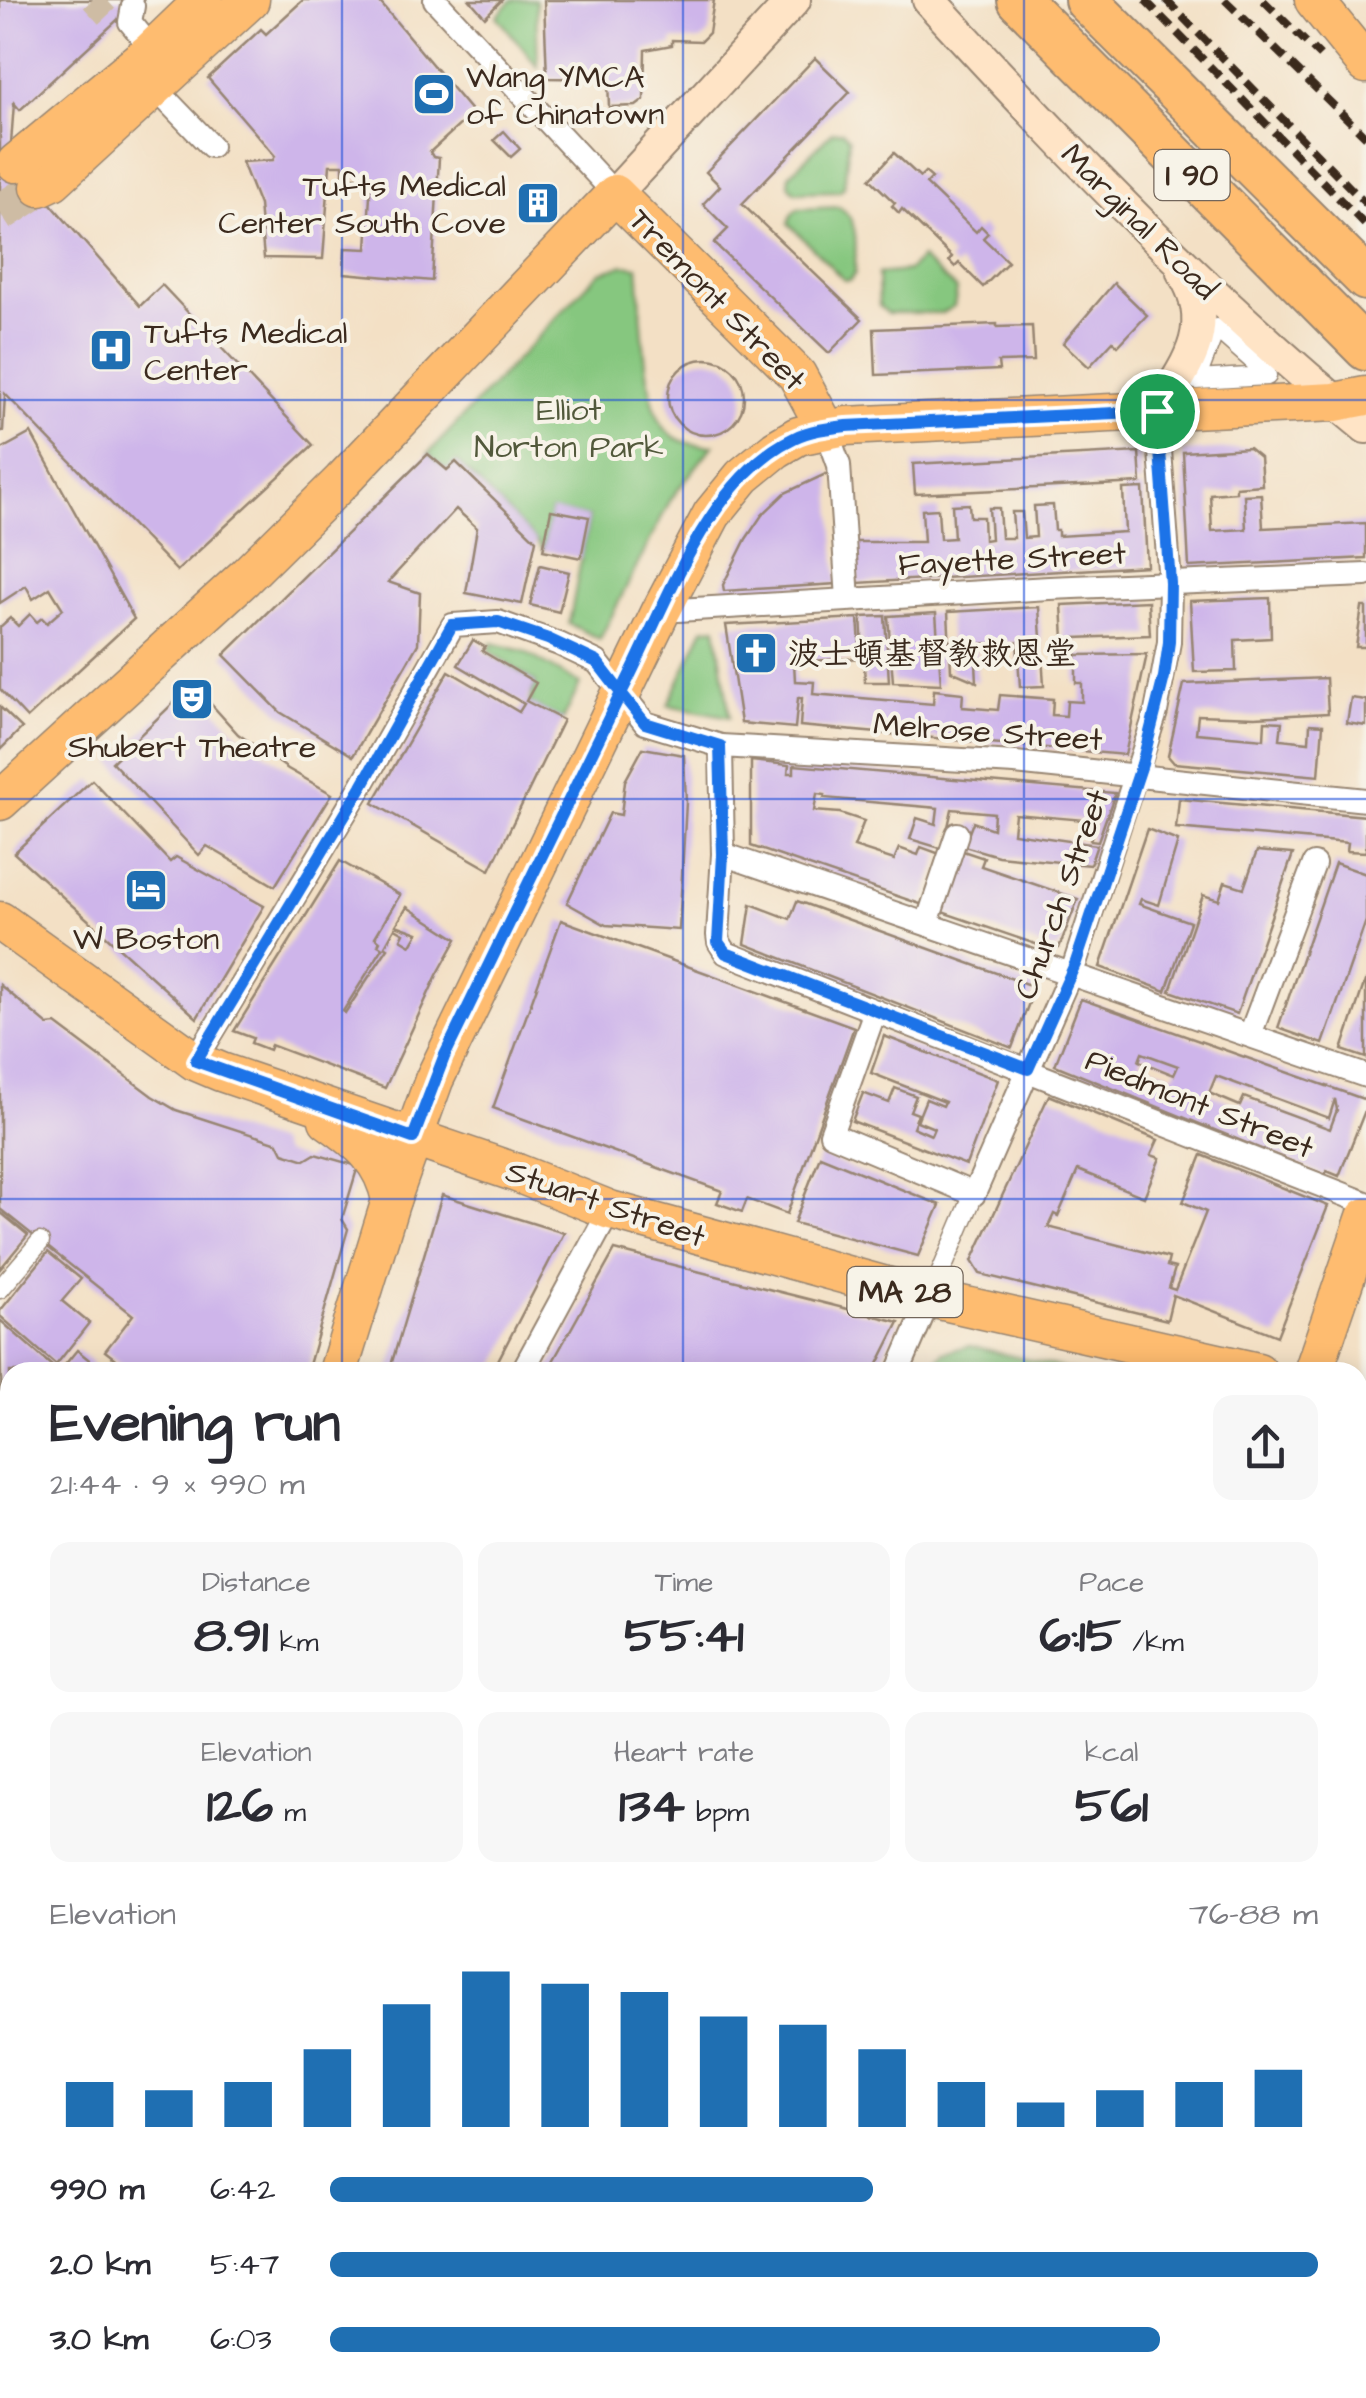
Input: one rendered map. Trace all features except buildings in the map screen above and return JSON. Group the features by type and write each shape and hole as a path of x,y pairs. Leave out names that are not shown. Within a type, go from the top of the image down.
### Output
{"highway":[{"name":"I 90","path":"1020,0 1366,349"},
{"name":"I 90","path":"1086,0 1366,278"}],"main road":[{"path":"28,175 53,181 143,44 204,0"},
{"path":"143,44 250,0"},
{"path":"615,194 794,0"},
{"name":"Marginal Road","path":"928,0 1161,246 1284,360 1350,399 1366,427"},
{"path":"1314,0 1366,64"},
{"name":"Tremont Street","path":"0,801 244,578 342,481 615,194 798,375 826,429"},
{"path":"1157,411 1188,364 1198,339 1194,294 1186,276 1161,246"},
{"path":"341,1362 391,1200 444,1057 661,611 712,514 742,476 786,443 826,429 1350,399"},
{"name":"Stuart Street","path":"0,921 196,1061 610,1210 930,1298 1213,1362"},
{"path":"294,1096 366,1148 383,1171 391,1200"},
{"name":"MA 28","path":"391,1200 428,1178 455,1168 517,1174"},
{"path":"1316,1362 1366,1217"},
{"path":"1132,1344 1153,1362"}],"street":[{"path":"434,0 615,194"},
{"path":"143,44 211,146"},
{"name":"Church Street","path":"902,1362 1070,976 1138,776 1164,677 1169,642 1170,583 1157,411"},
{"path":"826,429 840,465 848,599"},
{"name":"Fayette Street","path":"661,611 1366,575"},
{"name":"Melrose Street","path":"196,1061 362,786 452,625 498,622 548,639 597,662 645,723 720,746 1015,764 1366,800"},
{"path":"720,746 723,854 1366,1076"},
{"path":"927,923 957,834"},
{"name":"Piedmont Street","path":"723,854 718,942 730,956 1366,1204"},
{"path":"1250,1035 1314,864"},
{"path":"875,1012 831,1134 974,1194"},
{"path":"527,1362 610,1210"},
{"path":"0,1290 40,1242"}],"green space":[{"path":"512,0 536,0 538,67 497,16"},
{"path":"842,131 849,139 844,187 839,191 795,192 789,185 790,174 832,132"},
{"path":"839,207 854,227 855,273 850,280 844,280 788,223 798,209"},
{"path":"921,258 957,290 954,306 942,313 887,313 879,306 878,274 908,271"},
{"name":"Elliot Norton Park","path":"624,265 638,267 648,380 660,421 679,440 713,445 671,499 600,639 569,624 589,517 551,511 543,550 457,462 447,470 428,454 600,272"},
{"path":"716,627 730,717 668,705 704,628"},
{"path":"492,643 523,651 580,684 563,720 529,703 536,683 489,651"},
{"path":"969,1346 1034,1362 935,1362 943,1352"}],"tunnel":[{"path":"92,0 114,24"},
{"path":"0,213 40,187"}],"railway":[{"path":"1145,0 1366,226"},
{"path":"1166,0 1366,204"},
{"path":"1225,0 1366,137"},
{"path":"1263,0 1320,56"}],"place":[{"name":"Wang YMCA of Chinatown","path":"434,94"},
{"name":"Tufts Medical Center South Cove","path":"538,203"},
{"name":"Tufts Medical Center","path":"111,350"},
{"name":"波士頓基督教救恩堂","path":"756,653"},
{"name":"Shubert Theatre","path":"192,699"},
{"name":"W Boston","path":"146,890"}],"route":[{"path":"1157,411 846,426 798,436 754,465 712,514 621,693 597,662 524,629 498,622 452,625 362,786 196,1061 413,1138 444,1057 621,693 645,723 720,746 723,854 718,942 726,953 1028,1069 1076,962 1142,764 1164,677 1170,583 1157,411"}]}
